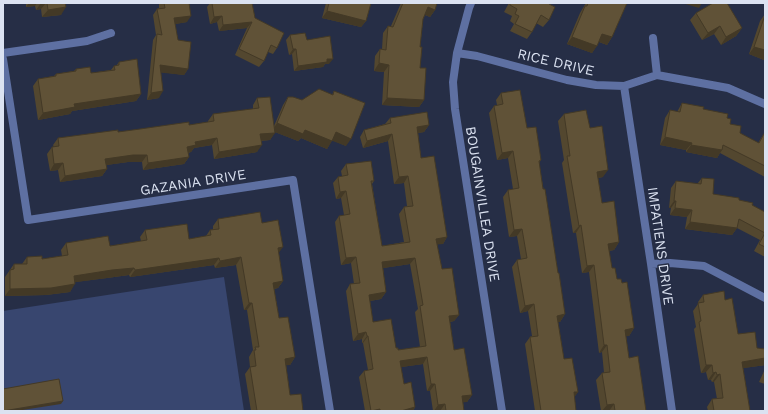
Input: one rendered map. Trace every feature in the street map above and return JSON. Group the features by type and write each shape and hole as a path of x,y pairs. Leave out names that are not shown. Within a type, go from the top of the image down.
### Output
{"street":[{"name":"BOUGAINVILLEA DRIVE","path":"471,3 457,53 453,82 455,109 502,411"},
{"path":"3,52 87,41 112,33"},
{"path":"653,38 657,75"},
{"name":"RICE DRIVE","path":"457,53 477,56 567,80 596,85 624,86 657,75 728,88 765,104"},
{"name":"GAZANIA DRIVE","path":"3,59 28,220 293,180 330,411"},
{"name":"IMPATIENS DRIVE","path":"624,86 652,264 672,411"},
{"path":"652,264 670,263 704,266 765,298"}],"shaded area":[{"path":"224,277 244,411 3,411 3,311"}],"building":[{"path":"47,3 65,3 66,7 48,10"},
{"path":"164,3 189,3 191,16 174,18 178,40 191,42 188,69 160,65 163,91 151,93 157,34 162,35 157,9 165,8"},
{"path":"212,3 252,3 255,18 284,33 277,48 271,45 264,61 239,49 252,22 223,25 222,16 214,17"},
{"path":"329,3 371,3 366,21 327,11"},
{"path":"403,3 437,3 435,10 428,7 423,19 420,47 422,47 420,68 426,68 424,100 387,98 389,65 379,63 380,49 386,50 388,26 393,27"},
{"path":"510,3 549,3 555,7 549,20 541,15 532,32 515,24 519,16 515,14 517,9 510,5"},
{"path":"588,3 627,3 612,37 602,34 597,46 572,37 585,6 587,6"},
{"path":"713,3 727,3 742,28 726,37 720,26 708,33 696,13"},
{"path":"765,15 765,50 754,47"},
{"path":"305,33 307,40 330,36 333,59 327,59 327,62 298,66 296,49 293,49 290,35"},
{"path":"137,59 141,94 74,104 75,107 43,113 38,79 90,67 91,73 115,70 114,66 119,65 119,62"},
{"path":"319,89 333,95 334,91 365,103 351,139 336,132 332,141 305,130 303,134 277,123 288,97 302,100"},
{"path":"520,90 527,128 536,127 541,160 539,161 543,189 545,189 565,314 557,316 564,359 572,358 578,392 574,392 576,411 541,411 530,337 538,336 534,304 525,306 517,260 527,258 522,229 514,230 508,190 519,188 513,151 502,153 494,106 503,104 501,93"},
{"path":"270,97 275,133 260,134 262,145 219,152 217,138 195,142 196,145 187,147 189,157 148,163 147,155 133,155 105,159 107,169 65,176 63,163 54,164 52,147 59,146 58,138 118,130 118,132 189,122 189,125 214,121 213,114 259,108 257,98"},
{"path":"682,103 704,107 703,109 728,114 727,118 731,119 730,124 741,126 740,133 759,143 765,132 765,166 723,145 722,150 691,145 692,143 665,137 670,110 680,112"},
{"path":"586,110 590,128 602,126 608,170 597,172 602,203 614,201 619,242 608,244 612,268 615,268 617,279 621,279 622,283 627,282 634,328 625,330 629,358 638,356 646,411 615,411 614,404 607,405 602,373 610,372 607,345 604,345 594,265 587,266 581,225 579,226 567,156 570,156 564,114"},
{"path":"427,112 429,125 417,127 421,158 434,156 447,237 436,239 442,269 452,268 459,315 449,316 454,350 464,348 472,395 462,396 464,411 446,411 445,404 438,405 435,384 431,384 427,357 400,361 404,384 411,382 415,407 401,411 380,411 380,409 371,411 364,371 373,369 368,336 366,332 358,334 350,284 360,283 356,257 346,258 339,216 350,214 346,191 340,192 338,177 348,175 346,164 371,161 374,181 371,181 382,246 410,242 404,207 413,206 408,176 399,177 392,134 367,141 364,130 391,123 390,118","holes":["415,258 423,305 420,306 426,346 398,350 398,348 396,348 391,319 373,322 369,295 386,292 382,262"]},
{"path":"702,178 714,179 713,194 739,198 739,200 753,203 752,205 765,212 765,233 739,219 737,228 690,222 692,210 675,208 676,201 674,201 676,181 701,184"},
{"path":"260,212 262,223 278,220 283,247 278,248 283,281 273,283 279,318 288,317 295,357 285,359 290,395 301,394 303,411 257,411 250,367 256,366 254,350 256,350 255,347 259,347 252,303 249,303 241,257 220,261 219,258 135,270 134,268 112,270 74,276 75,284 51,288 10,289 10,270 14,269 14,264 27,264 27,257 42,256 42,259 68,255 66,243 108,236 110,246 147,240 145,230 187,224 189,239 211,235 210,230 219,229 218,219"},
{"path":"765,233 765,247 759,244"},
{"path":"724,291 725,300 732,298 738,334 755,332 757,348 765,349 765,358 742,362 750,411 714,411 712,399 723,398 720,374 717,375 716,372 713,373 712,365 706,365 699,322 701,321 698,303 704,302 703,295"},
{"path":"59,379 63,401 3,411 3,389"}]}
